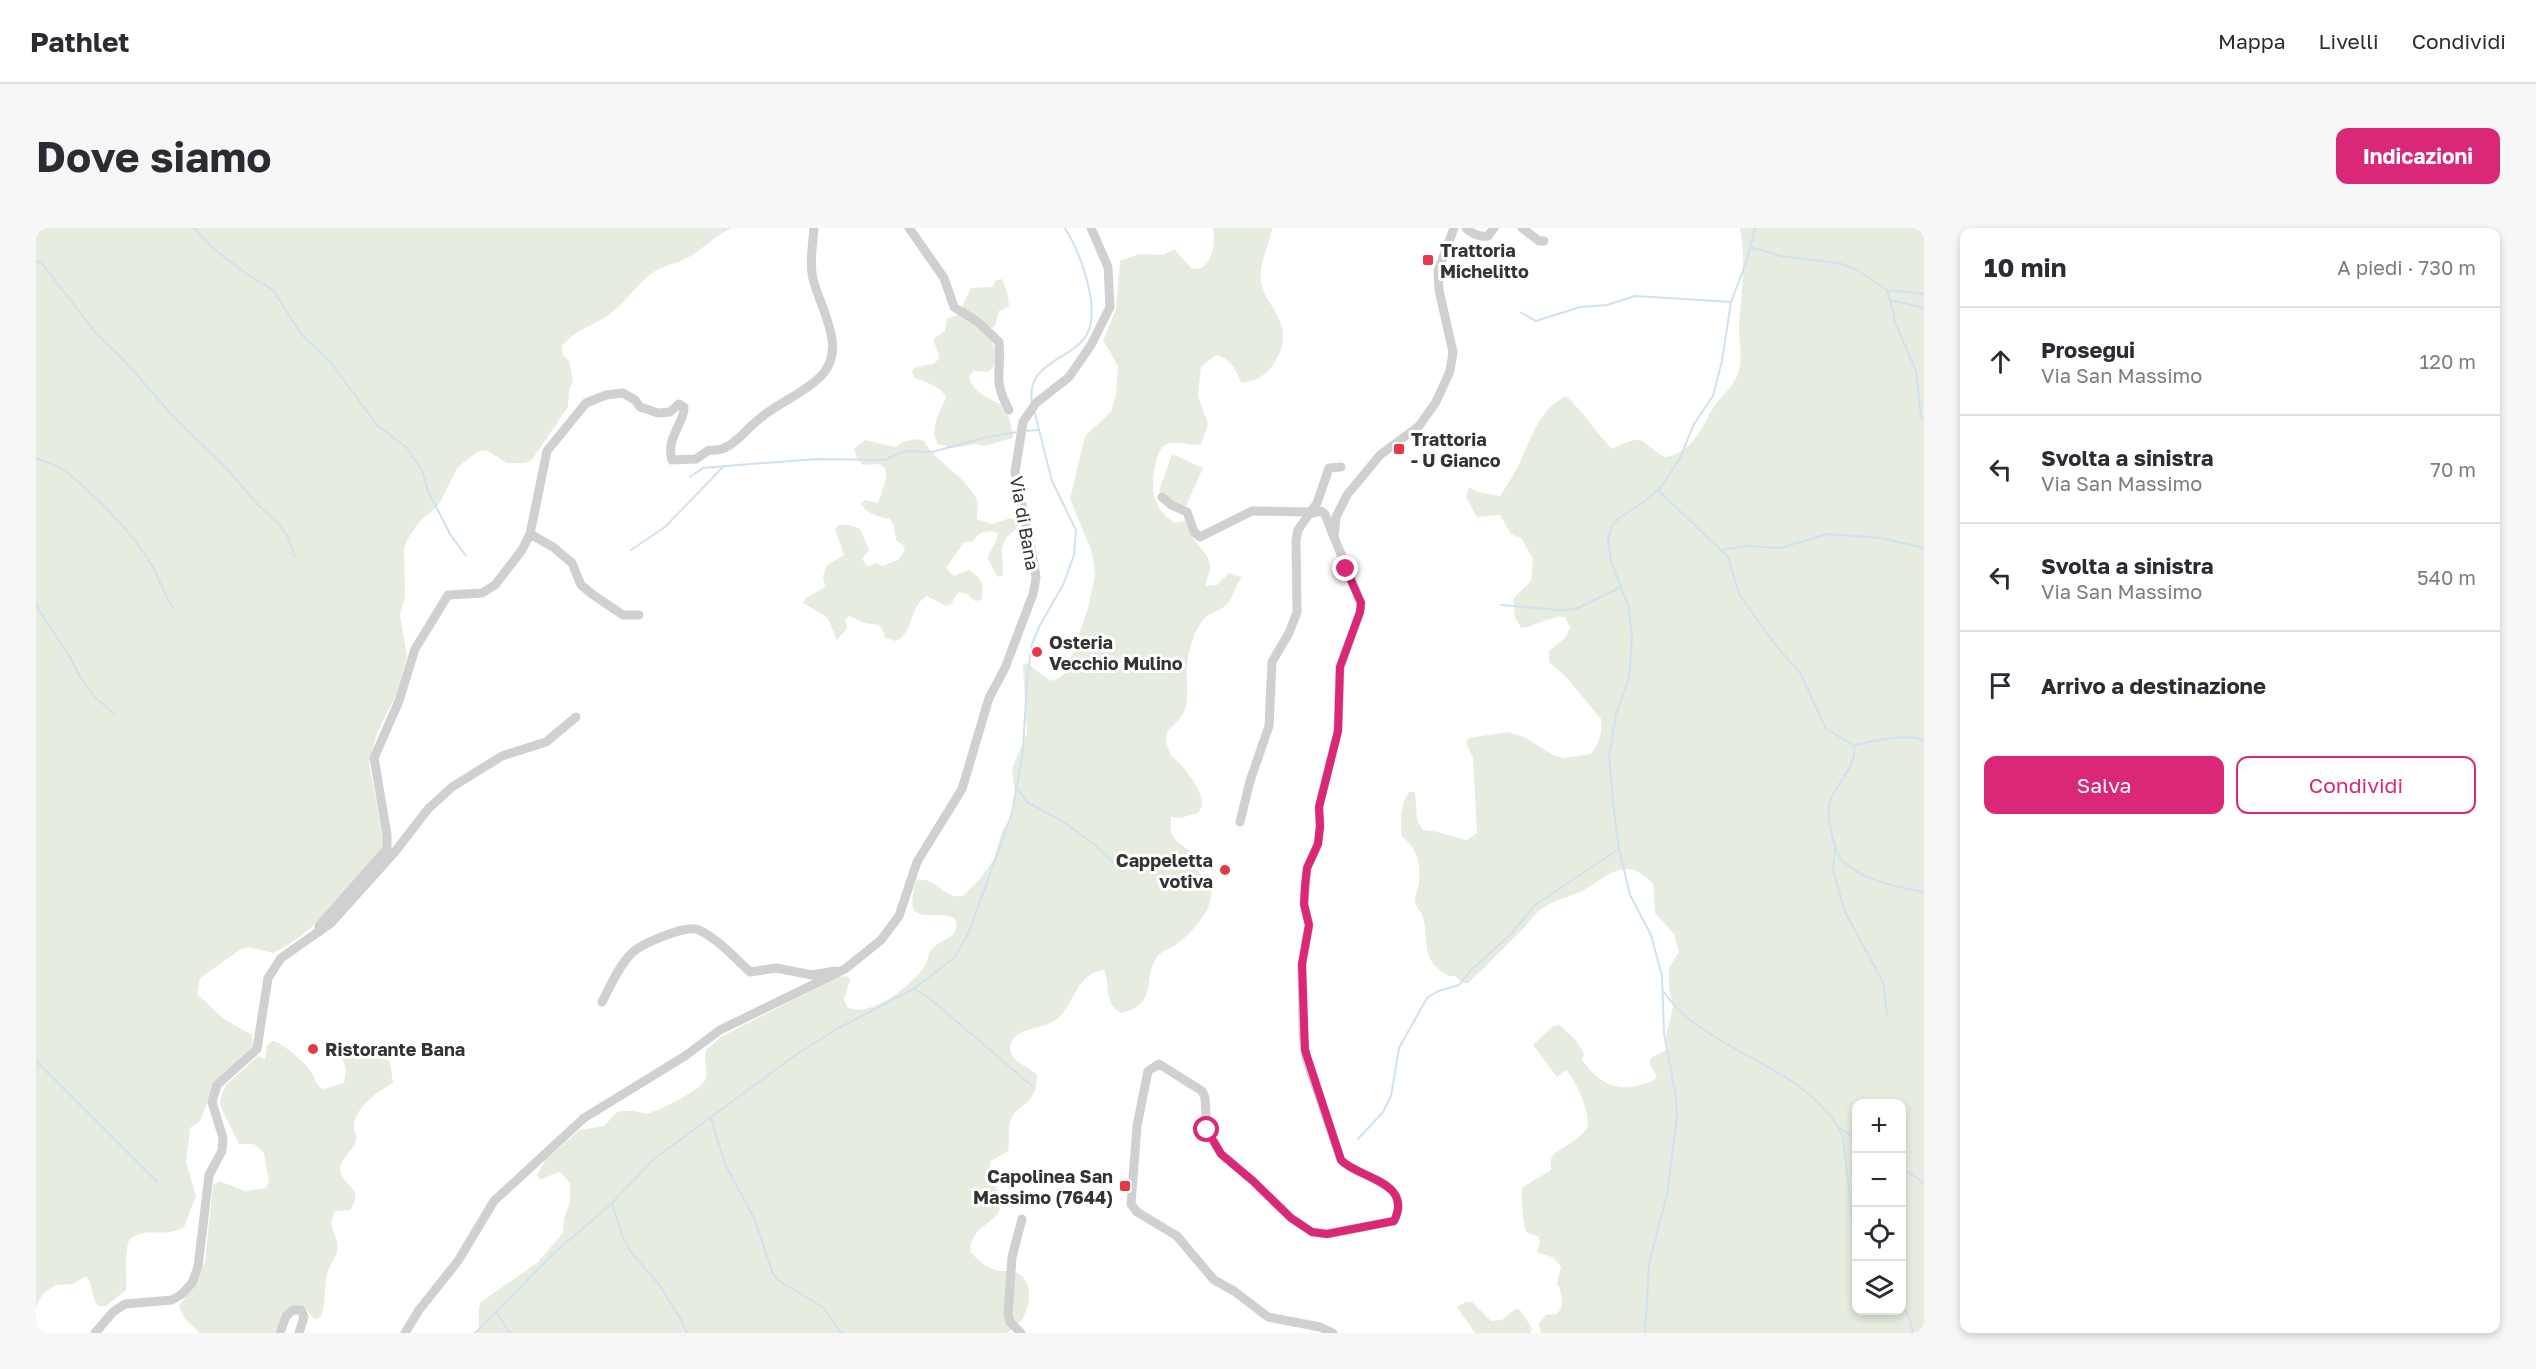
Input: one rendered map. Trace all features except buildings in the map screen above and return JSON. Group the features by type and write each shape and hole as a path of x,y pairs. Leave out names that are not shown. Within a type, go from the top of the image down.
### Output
{"street":[{"path":"319,932 320,926 387,849 387,835 374,758 399,702 415,649 448,595 482,593 495,585 522,550 530,534 547,451 586,403 595,398 623,393 635,399 640,407 658,413 670,412 679,404 684,407 684,412 678,422 669,453 672,460 685,461 696,459 709,450 716,451 735,442 758,420 819,377 832,360 833,344 813,278 813,228"},
{"path":"909,228 944,278 954,307 978,322 999,342 998,384 1009,410"},
{"name":"Via di Bana","path":"405,1333 419,1310 458,1261 494,1201 584,1118 685,1056 720,1030 845,969 881,940 899,916 917,862 962,789 989,698 1005,668 1033,594 1035,578 1015,472 1023,422 1036,403 1069,377 1091,345 1110,307 1108,267 1091,228"},
{"path":"1334,537 1336,517 1347,495 1380,455 1419,426 1436,402 1450,372 1453,352 1438,290 1438,271 1454,228"},
{"path":"1466,228 1473,234 1483,237 1488,236 1494,228"},
{"path":"1522,228 1539,241 1544,241"},
{"path":"1240,822 1250,781 1269,726 1272,662 1289,633 1297,612 1297,562 1294,550 1298,530 1317,503 1329,468 1341,467"},
{"path":"1162,497 1171,505 1187,512 1194,532 1200,537 1252,511 1309,514 1321,511 1325,514 1361,603 1360,612 1340,667 1338,731 1319,807 1318,844 1307,868 1304,904 1309,925 1302,964 1303,1034 1306,1058 1341,1160 1349,1169 1367,1173 1389,1187 1397,1200 1398,1213 1394,1221 1327,1234 1312,1232 1291,1218 1221,1154 1207,1130 1205,1098 1202,1091 1159,1064 1152,1066 1148,1071 1137,1126 1131,1204 1137,1212 1177,1236 1214,1280 1234,1291 1268,1317 1333,1333"},
{"path":"530,534 553,547 572,563 581,585 592,594 623,615 639,615"},
{"path":"95,1333 113,1312 125,1305 172,1300 182,1294 192,1283 198,1267 209,1175 222,1152 223,1138 212,1102 217,1085 257,1049 268,978 281,958 331,923 394,853 428,809 452,786 502,756 546,742 576,717"},
{"path":"602,1002 632,952 670,934 690,928 698,929 708,936 750,972 776,968 812,975 845,969"},
{"path":"1021,1333 1010,1322 1008,1314 1012,1257 1022,1220"},
{"path":"280,1333 286,1316 293,1310 301,1310 304,1317 299,1333"}],"shaded area":[{"path":"36,228 731,228 689,257 655,271 611,313 567,340 562,346 563,355 569,361 573,382 569,389 568,407 531,461 507,463 486,450 477,452 458,467 438,506 419,522 408,539 404,547 405,597 400,614 407,657 396,695 377,733 369,763 384,845 334,906 288,945 273,953 249,947 241,949 200,978 197,994 224,1019 252,1035 253,1046 214,1085 200,1121 190,1128 186,1162 196,1196 184,1227 169,1232 143,1233 129,1240 126,1258 126,1290 106,1306 98,1306 86,1276 73,1284 56,1285 49,1289 42,1295 36,1307"},
{"path":"1213,228 1272,228 1261,268 1261,282 1278,316 1283,337 1282,347 1273,365 1259,378 1241,382 1232,365 1216,355 1201,367 1198,396 1208,424 1201,444 1169,443 1161,449 1155,466 1153,491 1162,512 1175,523 1185,521 1190,534 1207,556 1210,567 1205,586 1217,585 1229,573 1242,577 1226,605 1205,618 1197,630 1187,663 1185,709 1170,729 1166,739 1172,757 1186,771 1202,799 1198,813 1180,818 1171,817 1171,831 1175,839 1194,855 1199,872 1210,883 1211,896 1206,912 1195,927 1155,960 1146,995 1134,1009 1121,1013 1115,1009 1110,999 1104,970 1095,972 1082,982 1057,1019 1017,1035 1010,1046 1012,1056 1037,1075 1036,1086 1030,1100 1012,1116 1009,1126 1008,1151 991,1161 988,1170 999,1197 999,1212 975,1235 970,1251 988,1267 1001,1271 1013,1271 1026,1281 1029,1301 1021,1321 1007,1333 477,1333 481,1302 537,1263 563,1233 564,1218 570,1203 570,1183 560,1172 541,1179 537,1176 546,1159 580,1130 604,1126 617,1112 636,1111 647,1114 689,1094 706,1078 706,1050 721,1037 837,977 847,976 850,980 844,999 847,1007 856,1010 867,1009 890,998 911,982 925,966 932,949 956,930 955,919 941,915 919,914 915,911 912,905 915,884 917,880 929,881 950,895 963,896 980,879 994,859 1003,829 1010,822 1013,813 1015,793 1012,769 1027,733 1023,665 1027,663 1050,681 1066,672 1088,608 1095,575 1092,552 1070,499 1085,436 1111,412 1116,394 1118,366 1103,340 1116,310 1120,261 1139,254 1163,255 1174,249 1192,269 1202,268 1213,250"},
{"path":"1740,228 1924,228 1924,1333 1541,1333 1539,1323 1546,1315 1557,1314 1561,1307 1561,1295 1557,1283 1561,1267 1554,1258 1537,1252 1539,1237 1526,1231 1522,1189 1551,1170 1551,1159 1554,1154 1585,1131 1588,1118 1579,1090 1570,1075 1566,1070 1557,1077 1533,1045 1553,1026 1559,1025 1576,1040 1584,1054 1582,1060 1606,1083 1630,1087 1653,1080 1657,1077 1649,1062 1652,1057 1669,1049 1666,1036 1673,1007 1669,988 1669,968 1679,952 1674,934 1655,913 1653,884 1636,871 1628,869 1613,872 1584,890 1543,908 1468,983 1463,983 1455,976 1448,976 1435,967 1428,954 1425,925 1415,901 1419,883 1418,863 1411,846 1402,837 1402,808 1409,792 1415,792 1417,820 1423,830 1467,840 1477,833 1473,758 1466,743 1469,738 1508,732 1524,737 1553,755 1564,758 1591,754 1596,746 1601,733 1601,719 1566,677 1549,662 1549,651 1566,637 1570,627 1565,617 1553,618 1521,628 1515,617 1513,599 1531,581 1533,559 1522,539 1511,534 1500,515 1477,517 1466,497 1469,487 1478,492 1500,496 1542,418 1548,409 1566,396 1612,449 1637,440 1665,457 1688,446 1739,371 1743,252"},
{"path":"1002,279 1009,306 999,311 995,326 988,330 995,352 995,362 989,372 973,371 969,378 977,390 1005,409 1013,438 984,446 976,444 953,448 938,444 934,432 935,426 946,397 936,387 914,377 912,372 915,367 933,364 938,360 939,355 933,339 945,331 947,318 963,312 963,304 971,288 992,287 996,280"},
{"path":"915,439 924,441 936,457 972,491 978,502 977,519 992,524 1011,518 1017,521 1017,527 1003,544 1003,575 998,577 987,558 997,539 997,533 992,531 981,533 972,541 964,542 946,568 954,576 968,570 976,576 983,590 981,600 975,601 967,594 959,592 952,603 946,606 927,596 917,606 902,637 896,641 885,638 880,626 849,616 845,620 847,628 837,640 827,617 803,603 806,598 825,587 823,576 827,565 844,555 835,529 838,525 850,525 860,529 869,550 862,559 867,566 877,563 882,566 898,560 905,550 903,545 896,540 894,526 890,519 870,513 861,504 864,500 878,503 886,479 885,468 880,464 863,465 857,459 854,449 865,440 896,447 903,442"},
{"path":"1172,454 1203,468 1186,506 1181,508 1159,491"},
{"path":"273,1041 288,1049 303,1062 323,1089 344,1083 346,1069 339,1048 345,1044 351,1044 364,1052 378,1054 390,1062 393,1083 374,1095 358,1113 354,1127 356,1141 341,1165 342,1175 355,1196 350,1210 335,1211 332,1217 337,1252 327,1274 321,1316 315,1320 308,1311 291,1306 281,1316 275,1333 200,1333 185,1319 179,1306 196,1283 205,1262 213,1185 219,1181 245,1191 266,1188 269,1182 264,1153 254,1144 239,1144 220,1105 221,1097 226,1085 258,1056 265,1059 267,1045"},
{"path":"1466,1302 1472,1302 1491,1321 1502,1320 1515,1309 1520,1310 1532,1328 1530,1333 1475,1333 1457,1307"}],"waterway":[{"path":"194,228 215,250 273,290 301,334 332,364 377,425 407,448 422,470 428,491 450,534 466,556"},
{"path":"1032,402 1032,389 1036,378 1043,370 1080,343 1091,323 1092,309 1087,280 1077,251 1065,228"},
{"path":"1645,1333 1649,1264 1667,1194 1677,1116 1675,1091 1664,1033 1662,976 1651,935 1630,895 1619,849 1613,802 1609,756 1616,714 1629,678 1632,639 1629,608 1611,561 1608,539 1612,526 1618,519 1645,501 1662,486 1680,458 1694,424 1713,396 1722,361 1731,302 1747,260 1755,228"},
{"path":"1750,247 1781,256 1839,263 1857,270 1887,290 1924,294"},
{"path":"36,260 43,265 96,333 123,359 171,414 229,471 259,506 275,520 287,535 295,557"},
{"path":"1887,290 1894,320 1916,371 1921,417"},
{"path":"1520,312 1536,321 1580,307 1607,305 1635,296 1731,302"},
{"path":"1890,300 1924,308"},
{"path":"475,1333 553,1254 612,1203 654,1159 797,1054 835,1030 915,988 955,957 969,932 1012,813 1023,750 1027,680 1032,644 1063,585 1074,555 1076,530 1052,481 1034,410"},
{"path":"1025,431 1039,430"},
{"path":"690,477 703,468 818,459 884,460 905,451 932,452 987,437 1017,432"},
{"path":"36,458 65,471 89,491 113,516 145,554 173,608"},
{"path":"631,550 665,527 723,467"},
{"path":"1658,490 1728,557 1739,594 1777,647 1801,674 1826,729 1854,745 1853,759 1834,792 1829,807 1832,835 1841,858 1860,874 1892,885 1924,892"},
{"path":"1721,550 1748,546 1780,548 1828,534 1881,538 1924,548"},
{"path":"1501,605 1560,610 1576,609 1621,587"},
{"path":"36,605 80,677 95,697 114,714"},
{"path":"1854,745 1898,737 1924,740"},
{"path":"1016,786 1027,802 1062,821 1095,845 1123,872"},
{"path":"1835,847 1833,870 1845,912 1883,982 1887,1015"},
{"path":"1358,1139 1383,1112 1391,1096 1399,1048 1427,998 1438,991 1459,985 1471,970 1511,934 1535,905 1619,849"},
{"path":"914,989 928,997 1032,1086"},
{"path":"1663,991 1682,1013 1705,1031 1782,1075 1827,1111 1843,1136 1852,1220"},
{"path":"36,1061 157,1182"},
{"path":"711,1118 725,1164 755,1220 773,1274 778,1280 824,1308 841,1333"},
{"path":"1839,1127 1852,1136"},
{"path":"1906,1171 1924,1183"},
{"path":"612,1203 623,1238 631,1252 660,1286 687,1333"},
{"path":"1906,1312 1913,1333"},
{"path":"497,1313 510,1333"}],"place":[{"name":"Trattoria Michelitto","path":"1428,260"},
{"name":"Trattoria - U Gianco","path":"1399,449"},
{"name":"Osteria Vecchio Mulino","path":"1037,652"},
{"name":"Cappeletta votiva","path":"1225,870"},
{"name":"Ristorante Bana","path":"313,1049"},
{"name":"Capolinea San Massimo (7644)","path":"1125,1186"}],"route":[{"path":"1207,1130 1221,1154 1291,1218 1312,1232 1327,1234 1384,1224 1394,1221 1398,1213 1397,1200 1389,1187 1367,1173 1349,1169 1341,1160 1334,1134 1306,1058 1303,1034 1302,964 1309,925 1304,904 1307,868 1318,844 1319,807 1338,731 1340,667 1360,612 1361,603 1346,569"}]}
